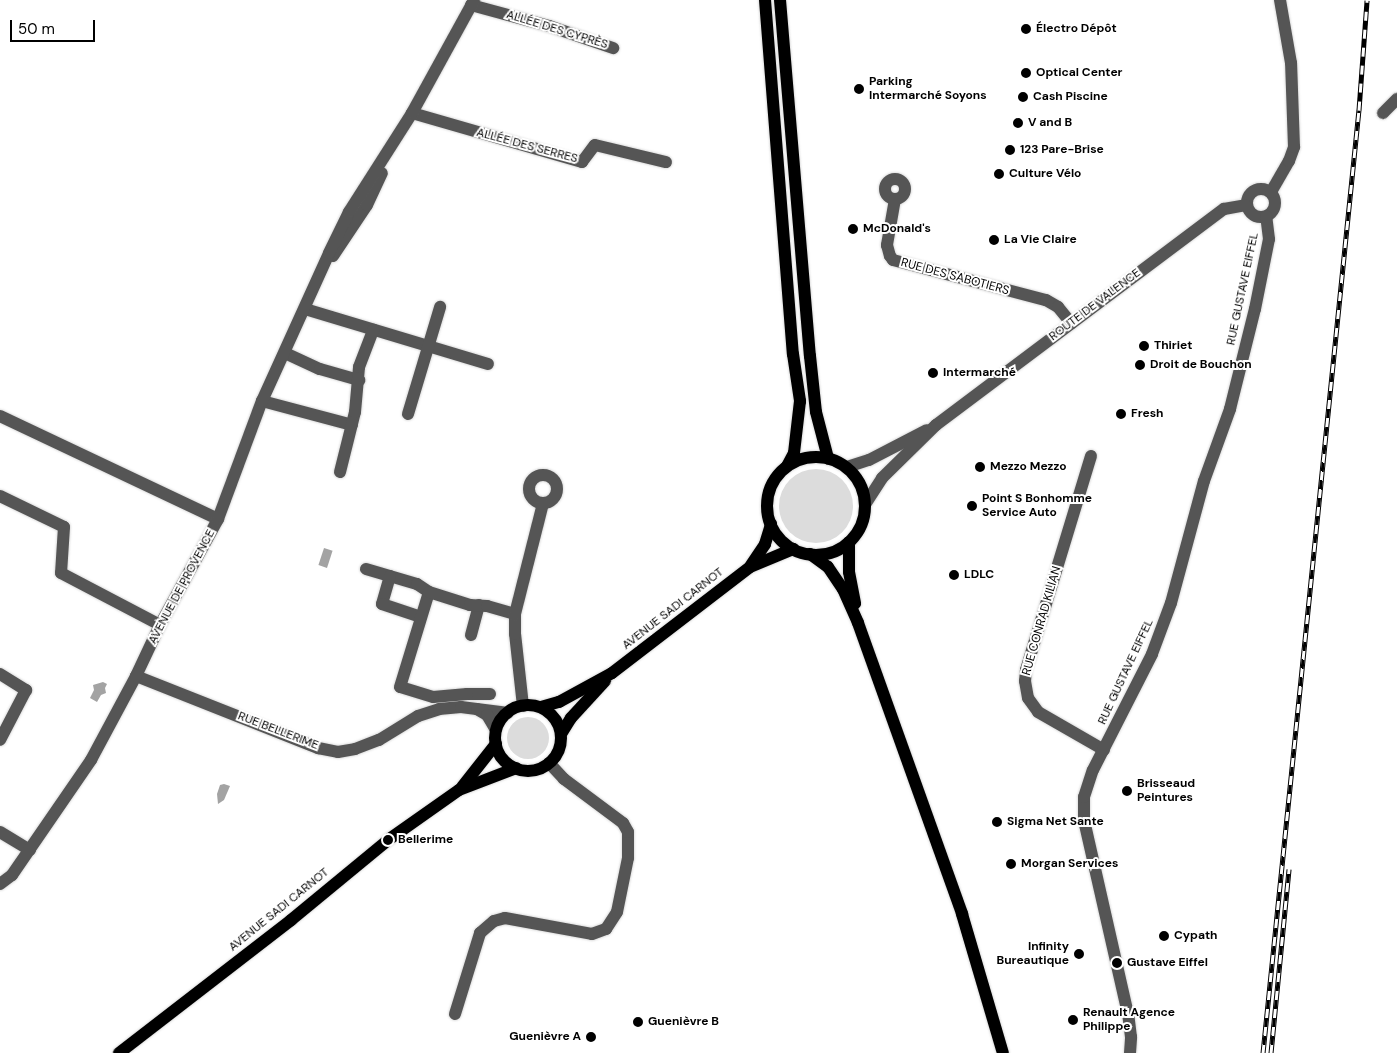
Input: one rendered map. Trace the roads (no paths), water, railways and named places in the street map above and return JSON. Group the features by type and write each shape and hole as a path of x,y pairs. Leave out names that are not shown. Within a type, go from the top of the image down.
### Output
{"main road":[{"path":"780,0 810,356 816,412 828,458"},
{"path":"765,1 793,354 800,401 794,453 787,466"},
{"path":"810,554 831,552 849,542 862,524 866,503 863,489 857,477 847,467 828,458 814,456 800,459 787,466 778,475 769,492 768,512 771,524 776,534 793,549 810,554 828,567 843,589 858,623 962,914 1003,1053"},
{"name":"AVENUE SADI CARNOT","path":"750,567 765,544 771,524"},
{"path":"849,542 849,572 858,623"},
{"name":"AVENUE SADI CARNOT","path":"541,708 559,702 612,673 750,567 793,549"},
{"name":"AVENUE SADI CARNOT","path":"561,734 571,718 612,673"},
{"path":"524,706 541,708 554,718 561,734 559,750 549,764 533,770 516,768 503,759 496,744 496,730 500,720 508,712 524,706"},
{"name":"AVENUE SADI CARNOT","path":"459,790 496,744"},
{"name":"AVENUE SADI CARNOT","path":"119,1053 291,920 376,849 459,790 516,768"}],"street":[{"path":"1270,192 1289,161 1294,147 1291,63 1280,0"},
{"name":"ALLÉE DES CYPRÈS","path":"472,2 613,48"},
{"name":"AVENUE DE PROVENCE","path":"0,884 12,875 91,760 136,676 160,625 218,518 262,401 349,212 412,113 472,2"},
{"path":"1383,114 1397,99"},
{"name":"ALLÉE DES SERRES","path":"412,113 582,162 594,145 666,162"},
{"path":"1262,188 1270,192 1275,203 1273,211 1266,216 1254,215 1246,204 1248,196 1254,190 1262,188"},
{"name":"RUE DES SABOTIERS","path":"894,199 887,245 893,260 1046,300 1058,307 1071,323"},
{"name":"ROUTE DE VALENCE","path":"936,425 1224,209 1246,204"},
{"name":"RUE GUSTAVE EIFFEL","path":"1130,1053 1132,1037 1128,1014 1082,809 1086,786 1152,654 1171,603 1201,489 1230,409 1270,239 1266,216"},
{"path":"408,414 440,308"},
{"path":"305,309 488,364"},
{"path":"340,472 352,425 362,357 373,330"},
{"path":"285,353 320,369 359,380"},
{"path":"262,401 352,425"},
{"path":"0,416 218,518"},
{"path":"847,467 869,460 936,425"},
{"path":"866,503 882,478 936,425"},
{"name":"RUE CONRAD KILIAN","path":"1091,456 1026,670 1025,681 1028,698 1038,712 1104,750"},
{"path":"0,496 64,527 61,573 160,625"},
{"path":"524,706 515,634 516,614 543,503"},
{"path":"366,569 417,584 429,592 470,605 480,605 516,614"},
{"path":"390,576 382,604 422,617"},
{"path":"429,592 400,687 433,698 467,694 490,694"},
{"path":"470,635 480,605"},
{"path":"0,674 26,690 0,740"},
{"name":"RUE BELLERIME","path":"136,676 318,748 338,752 355,749 379,740 418,716 438,709 461,707 508,712"},
{"path":"477,709 487,715 496,730"},
{"path":"455,1014 480,933 494,921 505,918 592,934 606,929 617,912 628,858 628,832 623,823 564,779 549,764"},
{"path":"0,832 30,850"}],"railway":[{"path":"1263,1053 1359,110 1367,0"},
{"path":"1271,1053 1289,869"}],"place":[{"name":"Électro Dépôt","path":"1026,29"},
{"name":"Optical Center","path":"1026,73"},
{"name":"Parking Intermarché Soyons","path":"859,89"},
{"name":"Cash Piscine","path":"1023,97"},
{"name":"V and B","path":"1018,123"},
{"name":"123 Pare-Brise","path":"1010,150"},
{"name":"Culture Vélo","path":"999,174"},
{"name":"McDonald's","path":"853,229"},
{"name":"La Vie Claire","path":"994,240"},
{"name":"Thiriet","path":"1144,346"},
{"name":"Droit de Bouchon","path":"1140,365"},
{"name":"Intermarché","path":"933,373"},
{"name":"Fresh","path":"1121,414"},
{"name":"Mezzo Mezzo","path":"980,467"},
{"name":"Point S Bonhomme Service Auto","path":"972,506"},
{"name":"LDLC","path":"954,575"},
{"name":"Brisseaud Peintures","path":"1127,791"},
{"name":"Sigma Net Sante","path":"997,822"},
{"name":"Bellerime","path":"388,840"},
{"name":"Morgan Services","path":"1011,864"},
{"name":"Cypath","path":"1164,936"},
{"name":"Infinity Bureautique","path":"1079,954"},
{"name":"Gustave Eiffel","path":"1117,963"},
{"name":"Renault Agence Philippe","path":"1073,1020"},
{"name":"Guenièvre B","path":"638,1022"},
{"name":"Guenièvre A","path":"591,1037"}]}
